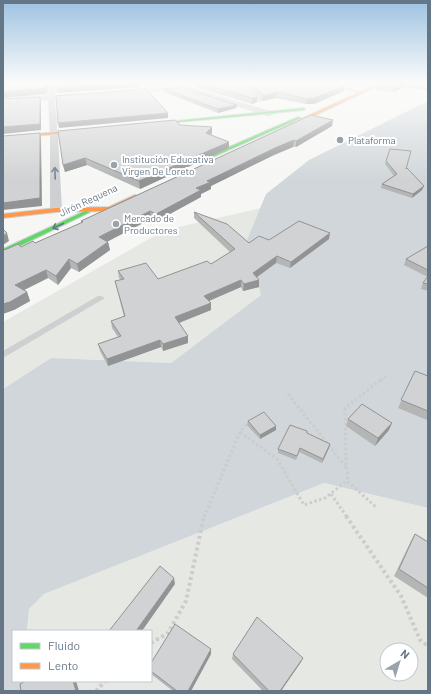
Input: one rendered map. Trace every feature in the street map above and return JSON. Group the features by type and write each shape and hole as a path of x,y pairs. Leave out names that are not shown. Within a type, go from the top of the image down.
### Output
{"main road":[{"path":"139,126 244,115"},
{"path":"195,166 308,115"},
{"path":"3,140 93,131"},
{"name":"Jirón Requena","path":"3,252 93,210 143,190 110,209 93,210"},
{"path":"3,216 56,210 93,210"}],"street":[{"path":"52,115 54,135 56,210"}],"lane":[{"path":"3,355 101,298"}],"path":[{"path":"240,432 277,459 304,505 325,498 347,481 348,476 346,467 344,408 387,375"},
{"path":"288,394 346,467"},
{"path":"152,642 168,633 186,601 201,526 240,432 249,421"},
{"path":"347,481 377,508"},
{"path":"331,494 401,596 420,640 428,646"},
{"path":"96,691 104,682"}],"shaded area":[{"path":"399,115 428,115 428,508 324,483 44,594 29,609 27,630 12,630 12,682 22,682 21,691 3,691 3,389 51,358 171,363 261,295 247,240 266,194 309,160"},
{"path":"261,208 247,240 261,295 171,363 51,358 3,389 3,322 165,230"},
{"path":"324,483 428,508 428,691 21,691 22,682 152,682 152,630 27,630 29,609 44,594"}],"building":[{"path":"3,115 40,115 40,124 3,127"},
{"path":"57,115 142,115 58,123"},
{"path":"310,115 333,120 296,141 294,140 275,148 207,181 211,182 196,188 201,190 156,214 150,211 99,237 108,242 77,264 69,259 56,276 46,270 15,285 27,292 10,302 3,304 3,250 18,244 21,247 33,241 35,243 83,222 81,221"},
{"path":"175,120 180,125 212,127 206,133 229,142 139,181 85,158 63,165 58,131"},
{"path":"40,133 40,198 3,203 3,136"},
{"path":"390,149 411,151 406,169 407,168 424,186 413,194 382,184 397,174 386,161"},
{"path":"194,212 227,224 249,243 259,236 269,240 299,221 330,233 291,262 277,256 253,273 259,280 244,284 241,280 204,296 211,303 175,317 188,336 163,344 160,340 107,359 98,344 121,336 111,321 125,316 115,281 124,279 118,271 146,263 158,279 207,261 211,264 235,249"},
{"path":"3,229 7,233 3,236"},
{"path":"428,246 428,270 406,259"},
{"path":"428,276 428,284 423,283"},
{"path":"415,371 428,376 428,411 401,400"},
{"path":"362,404 392,423 378,438 348,419"},
{"path":"264,412 276,426 260,435 248,421"},
{"path":"290,425 307,431 307,433 330,444 323,459 300,448 297,456 278,449"},
{"path":"415,534 428,542 428,588 399,569"},
{"path":"160,566 174,578 137,630 110,630"},
{"path":"257,617 303,658 280,691 269,691 233,654"},
{"path":"175,624 211,649 188,691 177,691 152,672 152,661"},
{"path":"24,682 73,682 76,691 21,691 20,684"}],"traffic: fast":[{"path":"148,124 238,115"},
{"path":"202,160 299,118"},
{"path":"3,252 87,212"}],"traffic: slow":[{"path":"286,127 311,115"},
{"path":"3,138 87,130"},
{"path":"3,216 56,210 110,209 135,197"}],"place":[{"name":"Plataforma","path":"340,140"},
{"name":"Institución Educativa Virgen De Loreto","path":"114,165"},
{"name":"Mercado de Productores","path":"116,224"}]}
